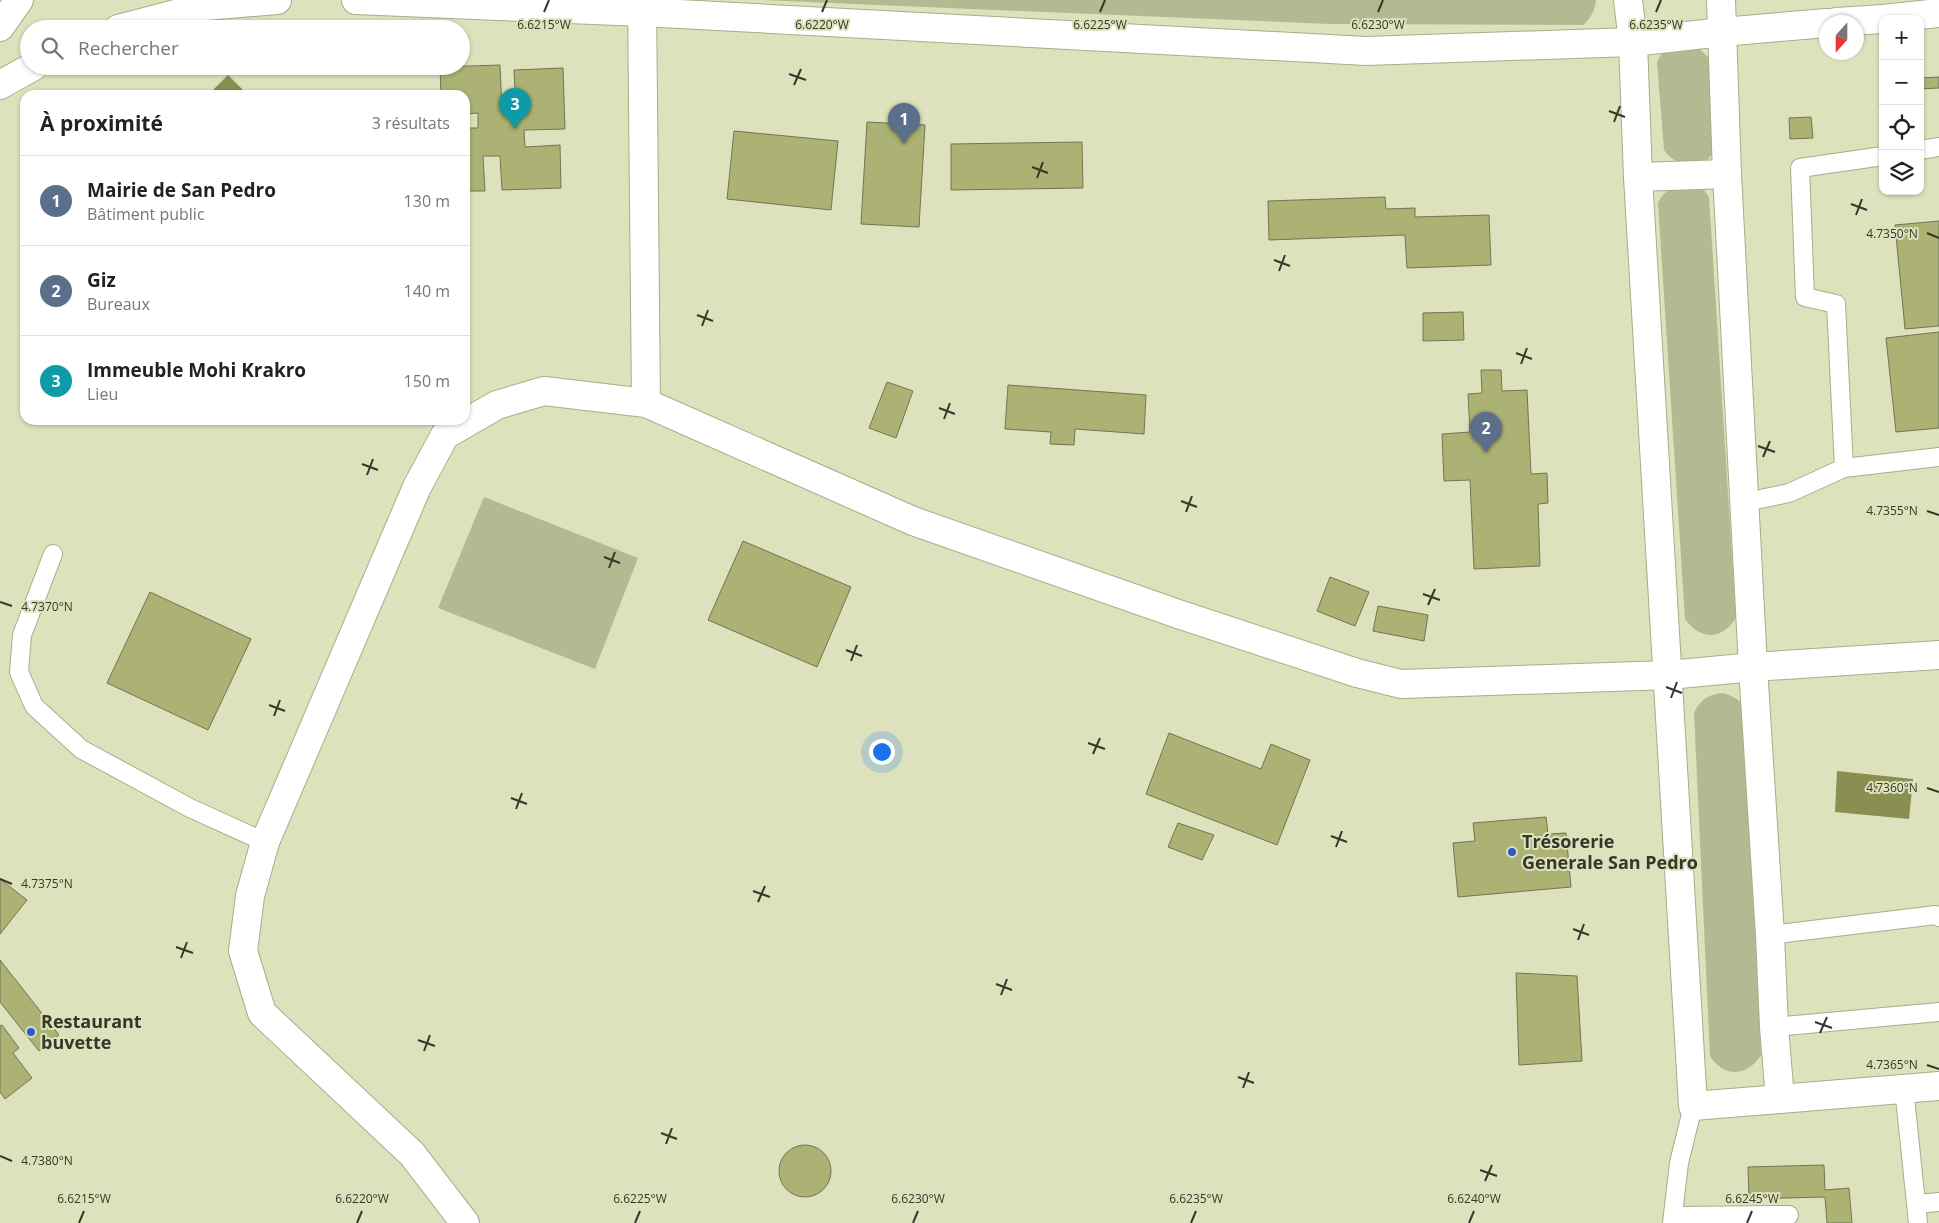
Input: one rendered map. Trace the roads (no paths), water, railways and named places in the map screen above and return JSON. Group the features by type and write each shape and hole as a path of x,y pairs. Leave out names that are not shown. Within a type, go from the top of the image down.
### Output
{"street":[{"path":"0,27 19,0"},
{"path":"148,20 205,3 277,0"},
{"path":"356,0 642,6 1366,51 1633,42 1819,24"},
{"path":"1628,0 1633,42 1638,177 1694,1106 1939,1086"},
{"path":"1721,0 1727,174 1746,502 1753,667 1780,1099"},
{"path":"642,6 646,403"},
{"path":"1924,15 1939,14"},
{"path":"1864,20 1879,19"},
{"path":"0,85 20,74"},
{"path":"1638,177 1727,174"},
{"path":"470,421 497,405 544,391 646,403 913,521 1178,614 1358,673 1401,684 1669,675 1753,667 1939,655"},
{"path":"462,425 445,435 417,487 265,842 250,896 243,951 262,1013 412,1154 465,1223"}],"lane":[{"path":"1924,149 1939,147"},
{"path":"1844,468 1836,304 1805,297 1800,168 1879,157"},
{"path":"1746,502 1789,493 1844,468 1939,457"},
{"path":"53,554 22,635 19,672 34,706 81,749 190,808 265,842"},
{"path":"1770,935 1939,917"},
{"path":"1774,1027 1939,1012"},
{"path":"1904,1088 1918,1223"},
{"path":"1694,1106 1679,1163 1672,1220 1789,1215"},
{"path":"1917,1204 1939,1202"}],"place":[{"name":"Immeuble Mohi Krakro","path":"515,129"},
{"name":"Mairie de San Pedro","path":"904,144"},
{"name":"Giz","path":"1486,453"},
{"name":"Trésorerie Generale San Pedro","path":"1512,852"},
{"name":"Restaurant buvette","path":"31,1032"}]}
